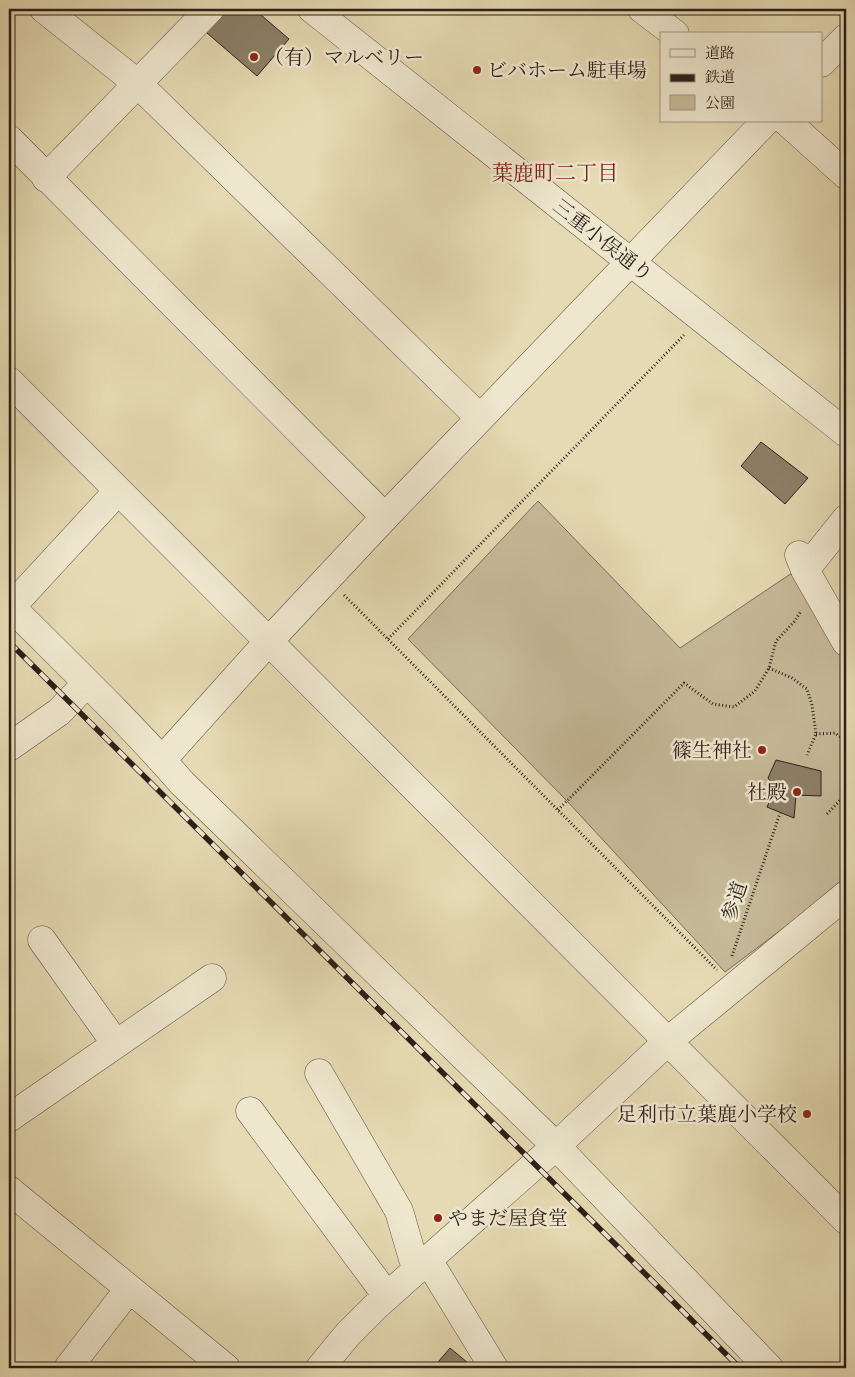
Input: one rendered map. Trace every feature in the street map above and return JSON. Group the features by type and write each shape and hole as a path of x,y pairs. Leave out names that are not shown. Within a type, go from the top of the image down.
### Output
{"street":[{"path":"44,9 137,82 480,417"},
{"path":"46,178 137,82 210,9"},
{"name":"三重小俣通り","path":"312,9 846,433"},
{"path":"642,9 672,32"},
{"path":"822,63 846,38"},
{"path":"162,760 268,642 385,517 765,122"},
{"path":"787,122 846,175"},
{"path":"9,139 385,517"},
{"path":"9,381 846,1220"},
{"path":"118,491 10,606 162,760 189,790 556,1146 770,1368"},
{"path":"846,520 807,570 846,642"},
{"path":"9,747 59,712 87,683"},
{"path":"320,1368 348,1334 387,1296 556,1146 721,988 846,895"},
{"path":"42,940 116,1044"},
{"path":"9,1118 212,978"},
{"path":"319,1073 399,1210 413,1259 423,1264 494,1368"},
{"path":"250,1111 387,1296"},
{"path":"9,1190 226,1368"},
{"path":"68,1368 129,1289"}],"path":[{"path":"388,639 687,331"},
{"path":"558,810 684,683 712,704 734,706 755,691 769,668 776,641 794,622 807,570"},
{"path":"328,578 558,810 721,988"},
{"path":"769,668 792,678 807,689 812,705 816,734 807,755"},
{"path":"816,734 835,733 846,741"},
{"path":"827,814 846,794"},
{"name":"参道","path":"731,959 780,813"}],"green space":[{"path":"538,501 680,648 792,573 846,665 846,881 725,972 567,801 408,639"}],"building":[{"name":"（有）マルベリー","path":"215,9 254,9 289,39 257,76 200,27"},
{"path":"761,442 808,478 785,504 741,466"},
{"name":"社殿","path":"776,760 821,771 821,796 796,795 794,818 767,807 775,788 768,778"},
{"path":"450,1348 474,1368 433,1368"}],"railway":[{"path":"9,642 740,1368"}],"place":[{"name":"（有）マルベリー","path":"254,57"},
{"name":"ビバホーム駐車場","path":"477,70"},
{"name":"篠生神社","path":"762,750"},
{"name":"社殿","path":"797,792"},
{"name":"足利市立葉鹿小学校","path":"807,1114"},
{"name":"やまだ屋食堂","path":"438,1218"}],"district":[{"name":"葉鹿町二丁目","path":"555,173"}]}
